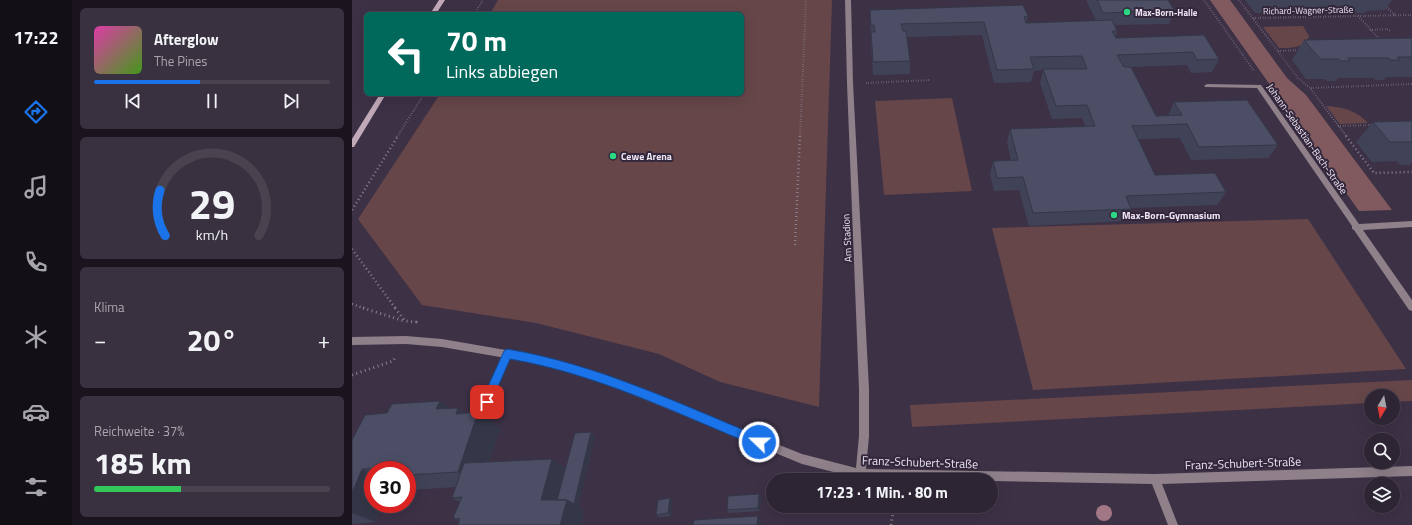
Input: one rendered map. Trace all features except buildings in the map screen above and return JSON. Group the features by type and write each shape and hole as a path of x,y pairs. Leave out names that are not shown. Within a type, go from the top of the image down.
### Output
{"main road":[{"path":"434,12 442,0"},
{"path":"352,144 382,96"}],"street":[{"name":"Am Stadion","path":"848,0 850,83 864,389 864,436 861,473"},
{"name":"Johann-Sebastian-Bach-Straße","path":"1207,86 1259,86 1355,227 1412,307"},
{"path":"1355,227 1412,224"},
{"name":"Franz-Schubert-Straße","path":"352,342 406,340 442,343 541,360 601,377 802,459 857,473"},
{"path":"480,417 507,354"},
{"name":"Franz-Schubert-Straße","path":"998,476 1155,479 1412,471"},
{"path":"1155,479 1173,525"}],"path":[{"path":"475,12 483,0"},
{"path":"795,244 806,0"},
{"path":"1204,0 1257,75 1259,86"},
{"path":"1239,0 1298,78 1310,88 1374,173 1412,172"},
{"path":"1384,5 1395,15"},
{"name":"Richard-Wagner-Straße","path":"1253,18 1412,15"},
{"path":"1358,16 1386,46"},
{"path":"1370,30 1388,29 1391,32"},
{"path":"1277,51 1307,50"},
{"path":"850,83 931,80"},
{"path":"1310,88 1412,84"},
{"path":"352,210 423,96"},
{"path":"1338,126 1375,125"},
{"path":"352,249 405,321"},
{"path":"352,304 405,321 416,322 393,361 352,375"},
{"path":"891,525 893,513"}],"shaded area":[{"name":"Cewe Arena","path":"498,0 832,0 819,407 720,382 659,354 536,323 422,305 358,219 439,96 744,96 744,12 491,12"},
{"path":"1210,0 1230,0 1287,78 1306,95 1392,210 1359,211"},
{"path":"1303,26 1309,36 1307,42 1298,47 1287,48 1279,48 1263,27"},
{"path":"952,98 972,191 884,195 875,101"},
{"path":"1326,106 1338,107 1354,112 1368,123 1340,124"},
{"path":"1308,219 1406,369 1033,390 992,228"},
{"path":"1412,380 1412,401 1400,402 1400,389 1364,389 1364,403 912,427 910,405"}],"place":[{"name":"Max-Born-Halle","path":"1127,12"},
{"name":"Cewe Arena","path":"613,156"},
{"name":"Max-Born-Gymnasium","path":"1114,215"}],"route":[{"path":"487,402 507,354 541,360 601,377 759,442"}]}
